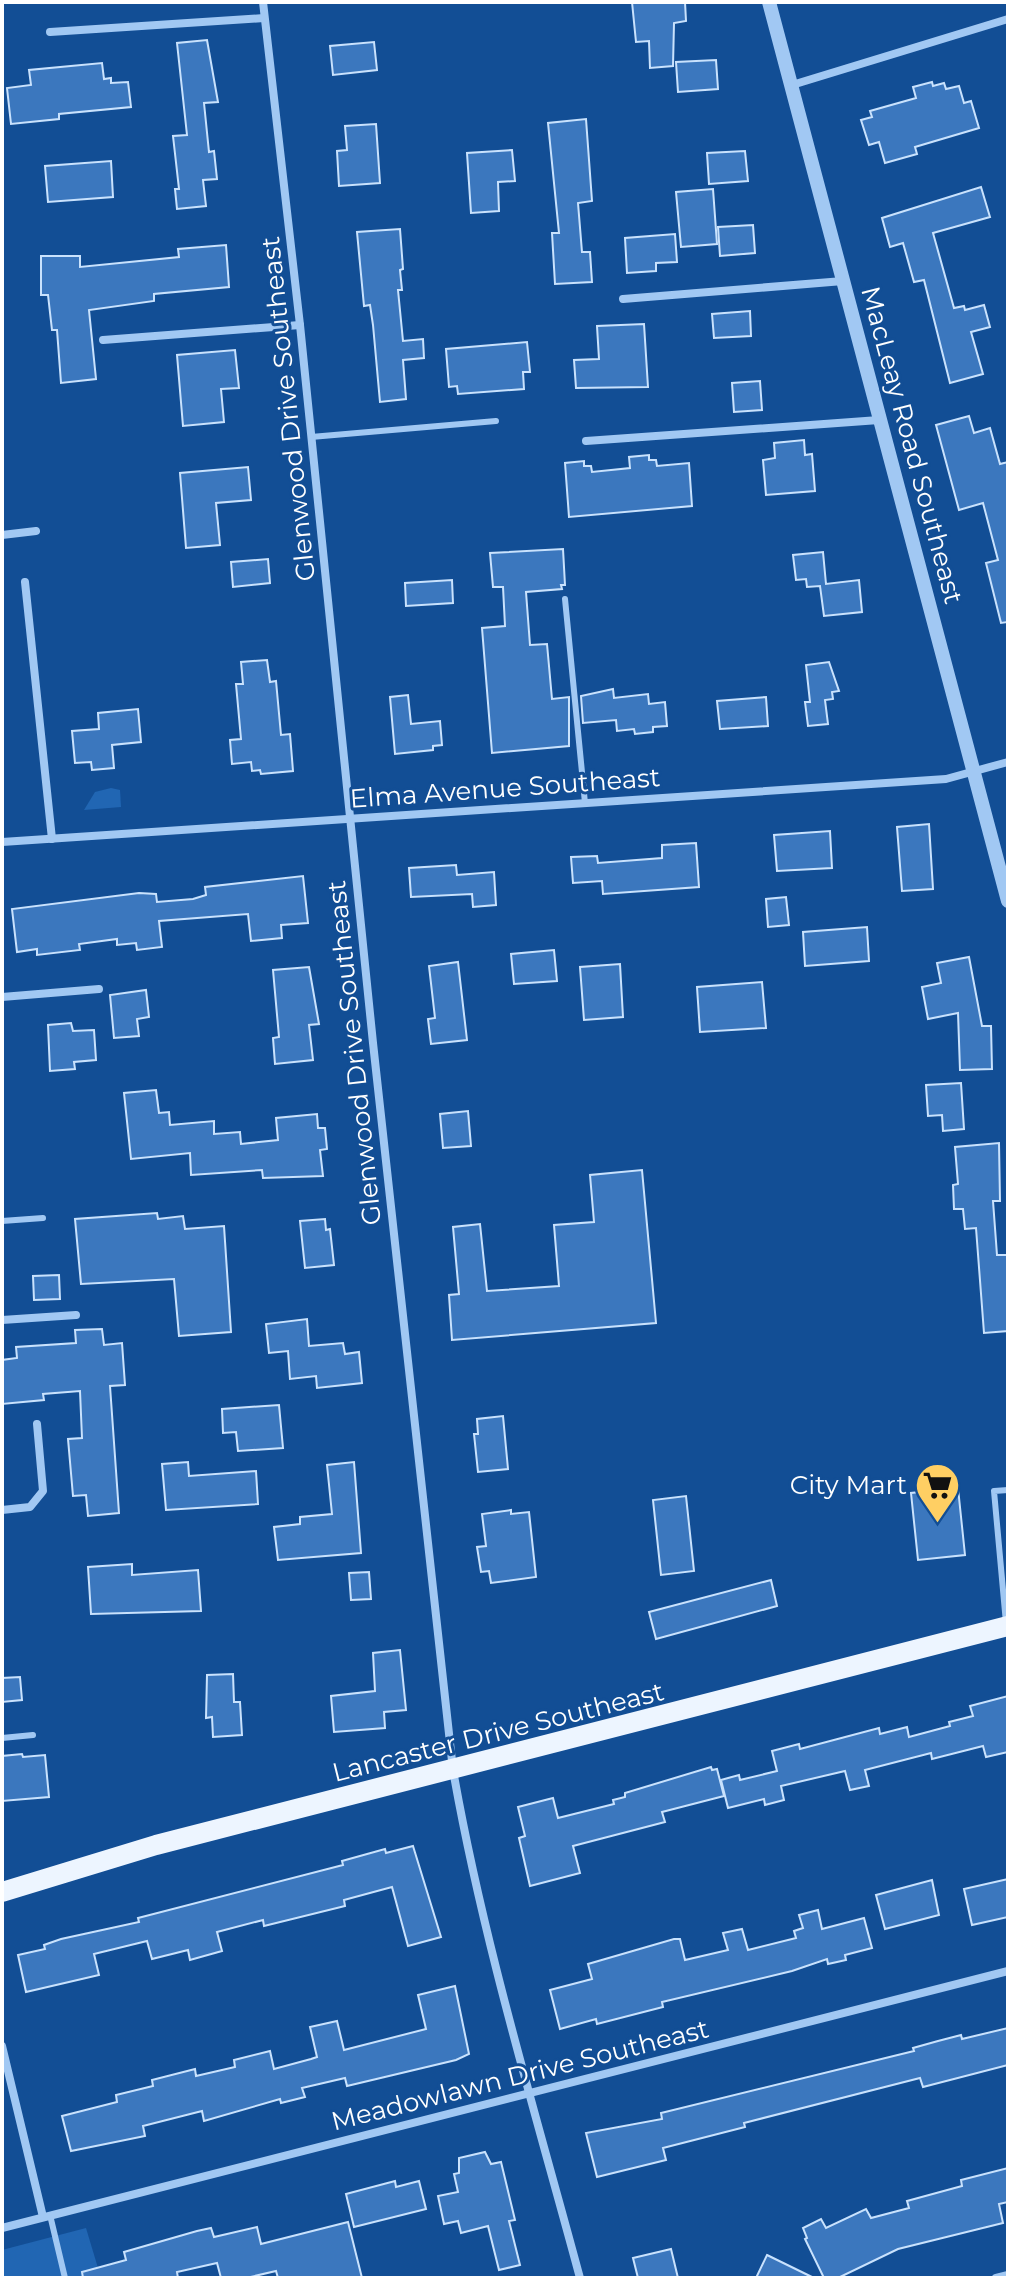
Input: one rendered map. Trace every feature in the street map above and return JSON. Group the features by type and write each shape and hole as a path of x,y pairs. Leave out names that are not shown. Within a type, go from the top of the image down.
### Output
{"main road":[{"name":"Lancaster Drive Southeast","path":"2,1892 156,1845 1007,1626"}],"street":[{"name":"Glenwood Drive Southeast","path":"263,2 453,1770 461,1817 580,2278"},
{"name":"MacLeay Road Southeast","path":"769,2 1008,901"},
{"path":"50,32 264,18"},
{"path":"792,85 1008,19"},
{"path":"623,299 843,281"},
{"path":"103,340 300,325"},
{"path":"586,441 879,420"},
{"path":"2,535 36,531"},
{"path":"25,582 52,839"},
{"name":"Elma Avenue Southeast","path":"2,842 946,779 1008,762"},
{"path":"2,997 99,989"},
{"path":"2,1320 76,1315"},
{"path":"2,1510 30,1507 43,1491 37,1424"},
{"name":"Meadowlawn Drive Southeast","path":"2,2228 1008,1971"},
{"path":"2,2046 46,2216"},
{"path":"996,2278 1008,2275"}],"lane":[{"path":"311,437 496,421"},
{"path":"565,599 585,803"},
{"path":"2,1221 43,1218"},
{"path":"1007,1626 1004,1560 994,1491 1008,1490"},
{"path":"2,1738 33,1735"},
{"path":"46,2216 65,2278"}],"shaded area":[{"path":"111,788 120,790 121,807 84,810 95,792"},
{"path":"86,2228 101,2278 2,2278 2,2250"}],"building":[{"path":"632,2 685,2 686,21 674,23 673,66 650,68 649,41 636,42"},
{"path":"207,40 218,102 204,103 209,152 214,151 217,179 203,180 206,206 177,209 175,189 179,189 173,136 187,135 177,43"},
{"path":"374,42 377,70 333,75 330,46"},
{"path":"716,60 718,89 678,92 676,62"},
{"path":"102,63 104,79 111,78 111,83 128,82 131,107 59,114 59,119 11,124 7,88 31,85 29,70"},
{"path":"932,82 933,86 944,83 946,89 959,86 964,103 971,101 979,128 915,147 917,154 885,163 879,142 869,145 861,120 872,117 870,111 916,98 913,87"},
{"path":"586,119 592,201 578,203 582,252 590,252 592,282 555,284 552,233 559,233 548,123"},
{"path":"376,124 380,183 339,186 337,151 347,150 345,126"},
{"path":"512,150 515,181 498,182 499,211 471,213 467,153"},
{"path":"745,151 748,181 709,184 707,153"},
{"path":"111,161 113,197 48,202 45,166"},
{"path":"981,187 990,217 933,233 954,308 964,306 965,310 984,305 990,327 971,332 983,374 950,383 924,280 914,282 903,243 890,247 882,218"},
{"path":"713,189 717,244 681,247 676,192"},
{"path":"753,225 755,253 720,256 718,227"},
{"path":"400,229 403,269 400,270 402,290 398,290 403,341 423,339 424,358 403,360 406,399 380,402 373,325 370,305 364,306 357,232"},
{"path":"675,234 677,262 656,263 656,271 627,273 625,238"},
{"path":"226,245 229,287 154,294 154,301 89,310 96,379 61,383 57,330 52,330 48,295 41,295 41,256 80,256 80,267 179,257 178,249"},
{"path":"750,311 751,336 714,338 712,314"},
{"path":"644,324 648,387 576,388 574,360 599,359 597,326"},
{"path":"527,342 530,372 523,372 524,389 458,394 457,386 449,387 446,349"},
{"path":"235,350 239,388 221,389 224,422 183,426 177,355"},
{"path":"760,381 762,410 734,412 732,383"},
{"path":"969,416 974,433 990,428 1000,464 1008,462 1008,622 1001,623 986,563 998,560 983,503 959,510 936,425"},
{"path":"804,440 805,455 812,454 815,491 766,495 763,460 775,458 774,443"},
{"path":"649,455 649,460 656,460 657,466 689,463 692,506 569,517 565,463 584,461 584,466 591,466 592,472 630,468 629,457"},
{"path":"248,467 251,500 216,503 220,545 186,548 180,473"},
{"path":"563,549 565,585 561,585 562,589 526,592 530,645 547,644 552,699 569,697 569,746 492,753 482,628 505,626 503,587 493,587 490,553"},
{"path":"823,552 826,584 859,580 862,612 824,616 820,586 807,587 806,579 796,580 793,555"},
{"path":"268,559 270,583 233,587 231,562"},
{"path":"452,580 453,603 406,606 405,583"},
{"path":"267,660 270,682 276,681 281,735 290,734 293,771 261,774 260,770 252,771 251,762 232,764 230,740 241,739 236,684 243,684 241,662"},
{"path":"829,662 839,691 832,692 833,699 825,700 828,724 808,726 805,702 810,702 806,665"},
{"path":"613,689 614,698 648,694 649,704 665,702 667,726 653,727 653,732 635,734 634,729 617,731 616,720 583,723 581,696"},
{"path":"408,695 411,724 440,721 442,745 433,746 433,750 395,754 390,697"},
{"path":"766,697 768,726 720,729 717,701"},
{"path":"138,709 141,742 112,745 114,768 92,770 91,762 75,763 72,731 99,729 98,713"},
{"path":"929,824 933,889 902,891 897,827"},
{"path":"830,831 832,868 777,871 774,835"},
{"path":"696,843 699,887 603,894 602,881 573,883 571,857 597,856 598,863 662,858 662,845"},
{"path":"456,865 457,875 494,872 496,905 473,907 472,894 411,897 409,868"},
{"path":"303,876 308,923 281,925 282,938 251,941 248,914 159,921 162,947 137,950 136,943 117,945 117,939 79,944 80,950 37,955 37,949 17,952 12,909 139,893 156,894 157,902 193,899 206,895 205,887"},
{"path":"786,897 789,925 768,927 766,899"},
{"path":"867,927 869,961 805,966 803,932"},
{"path":"554,950 557,981 514,984 511,954"},
{"path":"969,957 982,1026 991,1026 992,1069 960,1070 958,1013 928,1019 922,987 941,983 937,963"},
{"path":"458,962 467,1040 431,1044 428,1019 435,1018 429,966"},
{"path":"620,964 623,1017 584,1020 580,967"},
{"path":"309,967 319,1024 309,1025 313,1060 275,1064 273,1038 279,1037 273,970"},
{"path":"762,982 766,1028 700,1032 697,987"},
{"path":"146,990 149,1017 137,1019 139,1036 114,1038 110,995"},
{"path":"71,1023 73,1031 94,1030 96,1060 74,1062 75,1069 50,1071 48,1025"},
{"path":"961,1083 964,1129 943,1131 942,1115 928,1116 926,1085"},
{"path":"156,1090 159,1113 169,1112 170,1125 214,1121 214,1134 240,1132 241,1144 278,1140 276,1118 317,1114 318,1128 325,1128 327,1149 320,1150 323,1176 263,1178 262,1170 191,1175 190,1153 131,1159 124,1093"},
{"path":"468,1111 471,1146 443,1148 440,1114"},
{"path":"999,1143 1000,1201 993,1201 997,1255 1008,1255 1008,1331 984,1333 976,1228 965,1229 963,1209 954,1209 953,1185 958,1184 955,1147"},
{"path":"642,1170 656,1323 452,1340 449,1295 459,1294 453,1227 480,1224 487,1291 559,1286 554,1225 594,1222 590,1175"},
{"path":"157,1213 158,1219 183,1216 185,1229 224,1226 231,1332 179,1336 174,1279 81,1284 75,1219"},
{"path":"325,1219 326,1230 330,1229 334,1265 305,1268 300,1221"},
{"path":"59,1275 60,1299 34,1300 33,1276"},
{"path":"307,1319 309,1346 343,1343 345,1354 359,1352 362,1383 317,1388 316,1376 290,1379 288,1351 269,1353 266,1324"},
{"path":"102,1329 104,1345 122,1343 125,1385 110,1386 119,1513 88,1516 86,1495 73,1496 68,1439 82,1438 80,1391 43,1394 44,1400 2,1404 2,1360 17,1358 16,1347 76,1343 75,1330"},
{"path":"279,1405 283,1448 238,1451 236,1432 223,1433 222,1409"},
{"path":"503,1416 508,1469 478,1472 474,1434 478,1434 477,1419"},
{"path":"188,1462 189,1476 256,1471 258,1504 166,1510 162,1464"},
{"path":"354,1462 361,1553 278,1560 274,1527 300,1524 300,1517 332,1514 327,1465"},
{"name":"City Mart","path":"958,1488 965,1555 918,1560 911,1493"},
{"path":"686,1496 694,1571 661,1575 653,1500"},
{"path":"511,1510 511,1514 529,1512 536,1577 491,1583 489,1571 481,1572 477,1547 486,1546 482,1514"},
{"path":"132,1564 132,1575 198,1570 201,1611 91,1614 88,1567"},
{"path":"369,1572 371,1599 351,1600 349,1573"},
{"path":"771,1580 777,1606 656,1639 649,1612"},
{"path":"400,1650 406,1710 384,1712 385,1728 334,1732 331,1696 375,1691 373,1653"},
{"path":"233,1674 234,1702 240,1702 242,1735 213,1737 212,1717 206,1718 207,1675"},
{"path":"20,1677 22,1700 2,1702 2,1678"},
{"path":"1008,1696 1008,1752 986,1757 983,1746 932,1759 931,1753 865,1770 869,1786 850,1790 845,1771 781,1786 784,1800 765,1805 764,1799 728,1808 721,1780 739,1775 740,1780 777,1771 772,1751 799,1744 800,1749 879,1728 880,1734 907,1727 909,1737 950,1726 949,1722 973,1716 970,1706"},
{"path":"22,1754 23,1757 45,1755 49,1797 2,1801 2,1756"},
{"path":"711,1767 712,1770 717,1769 724,1796 662,1812 665,1822 573,1846 580,1873 530,1886 519,1838 525,1836 518,1807 553,1798 558,1818 614,1804 613,1800 625,1797 625,1793"},
{"path":"413,1846 441,1937 408,1946 392,1887 344,1900 345,1906 264,1926 263,1920 217,1932 222,1951 190,1960 188,1950 152,1959 147,1941 94,1954 99,1975 26,1992 18,1955 45,1949 44,1945 343,1865 342,1861 385,1849 386,1853"},
{"path":"1008,1879 1008,1917 972,1925 964,1889"},
{"path":"932,1880 939,1915 885,1929 876,1895"},
{"path":"818,1910 822,1929 864,1918 872,1948 845,1955 846,1960 828,1964 827,1959 792,1971 662,2002 663,2007 597,2024 596,2019 560,2029 550,1990 592,1979 588,1964 674,1939 680,1939 685,1960 728,1950 723,1933 742,1929 748,1950 796,1938 794,1931 803,1928 799,1915"},
{"path":"455,1986 469,2054 456,2060 347,2086 345,2078 302,2088 305,2097 281,2103 280,2099 204,2121 202,2111 143,2126 145,2136 71,2151 62,2116 117,2102 116,2095 153,2086 152,2080 195,2069 196,2076 235,2067 234,2060 270,2051 274,2069 317,2057 310,2027 337,2021 344,2050 426,2029 418,1995"},
{"path":"1008,2028 1008,2065 923,2087 920,2078 744,2123 745,2127 663,2148 666,2160 597,2177 586,2133 662,2119 661,2113 914,2051 913,2048 961,2035 962,2039"},
{"path":"485,2152 491,2164 501,2162 515,2220 509,2221 520,2265 499,2270 488,2226 461,2233 458,2221 444,2224 438,2196 458,2192 454,2174 459,2173 459,2158"},
{"path":"1008,2168 1008,2202 999,2204 1003,2223 898,2249 838,2278 824,2278 805,2239 803,2228 821,2219 826,2228 866,2209 871,2218 909,2208 907,2201 962,2186 961,2180"},
{"path":"395,2181 396,2187 419,2181 426,2209 354,2227 346,2194"},
{"path":"348,2222 362,2278 278,2278 276,2271 246,2278 221,2278 217,2263 177,2272 178,2278 83,2278 82,2272 126,2260 124,2252 211,2228 214,2237 257,2227 261,2244"},
{"path":"671,2249 678,2278 638,2278 633,2258"},
{"path":"767,2255 814,2278 756,2278"}],"place":[{"name":"City Mart","path":"938,1524"}]}
